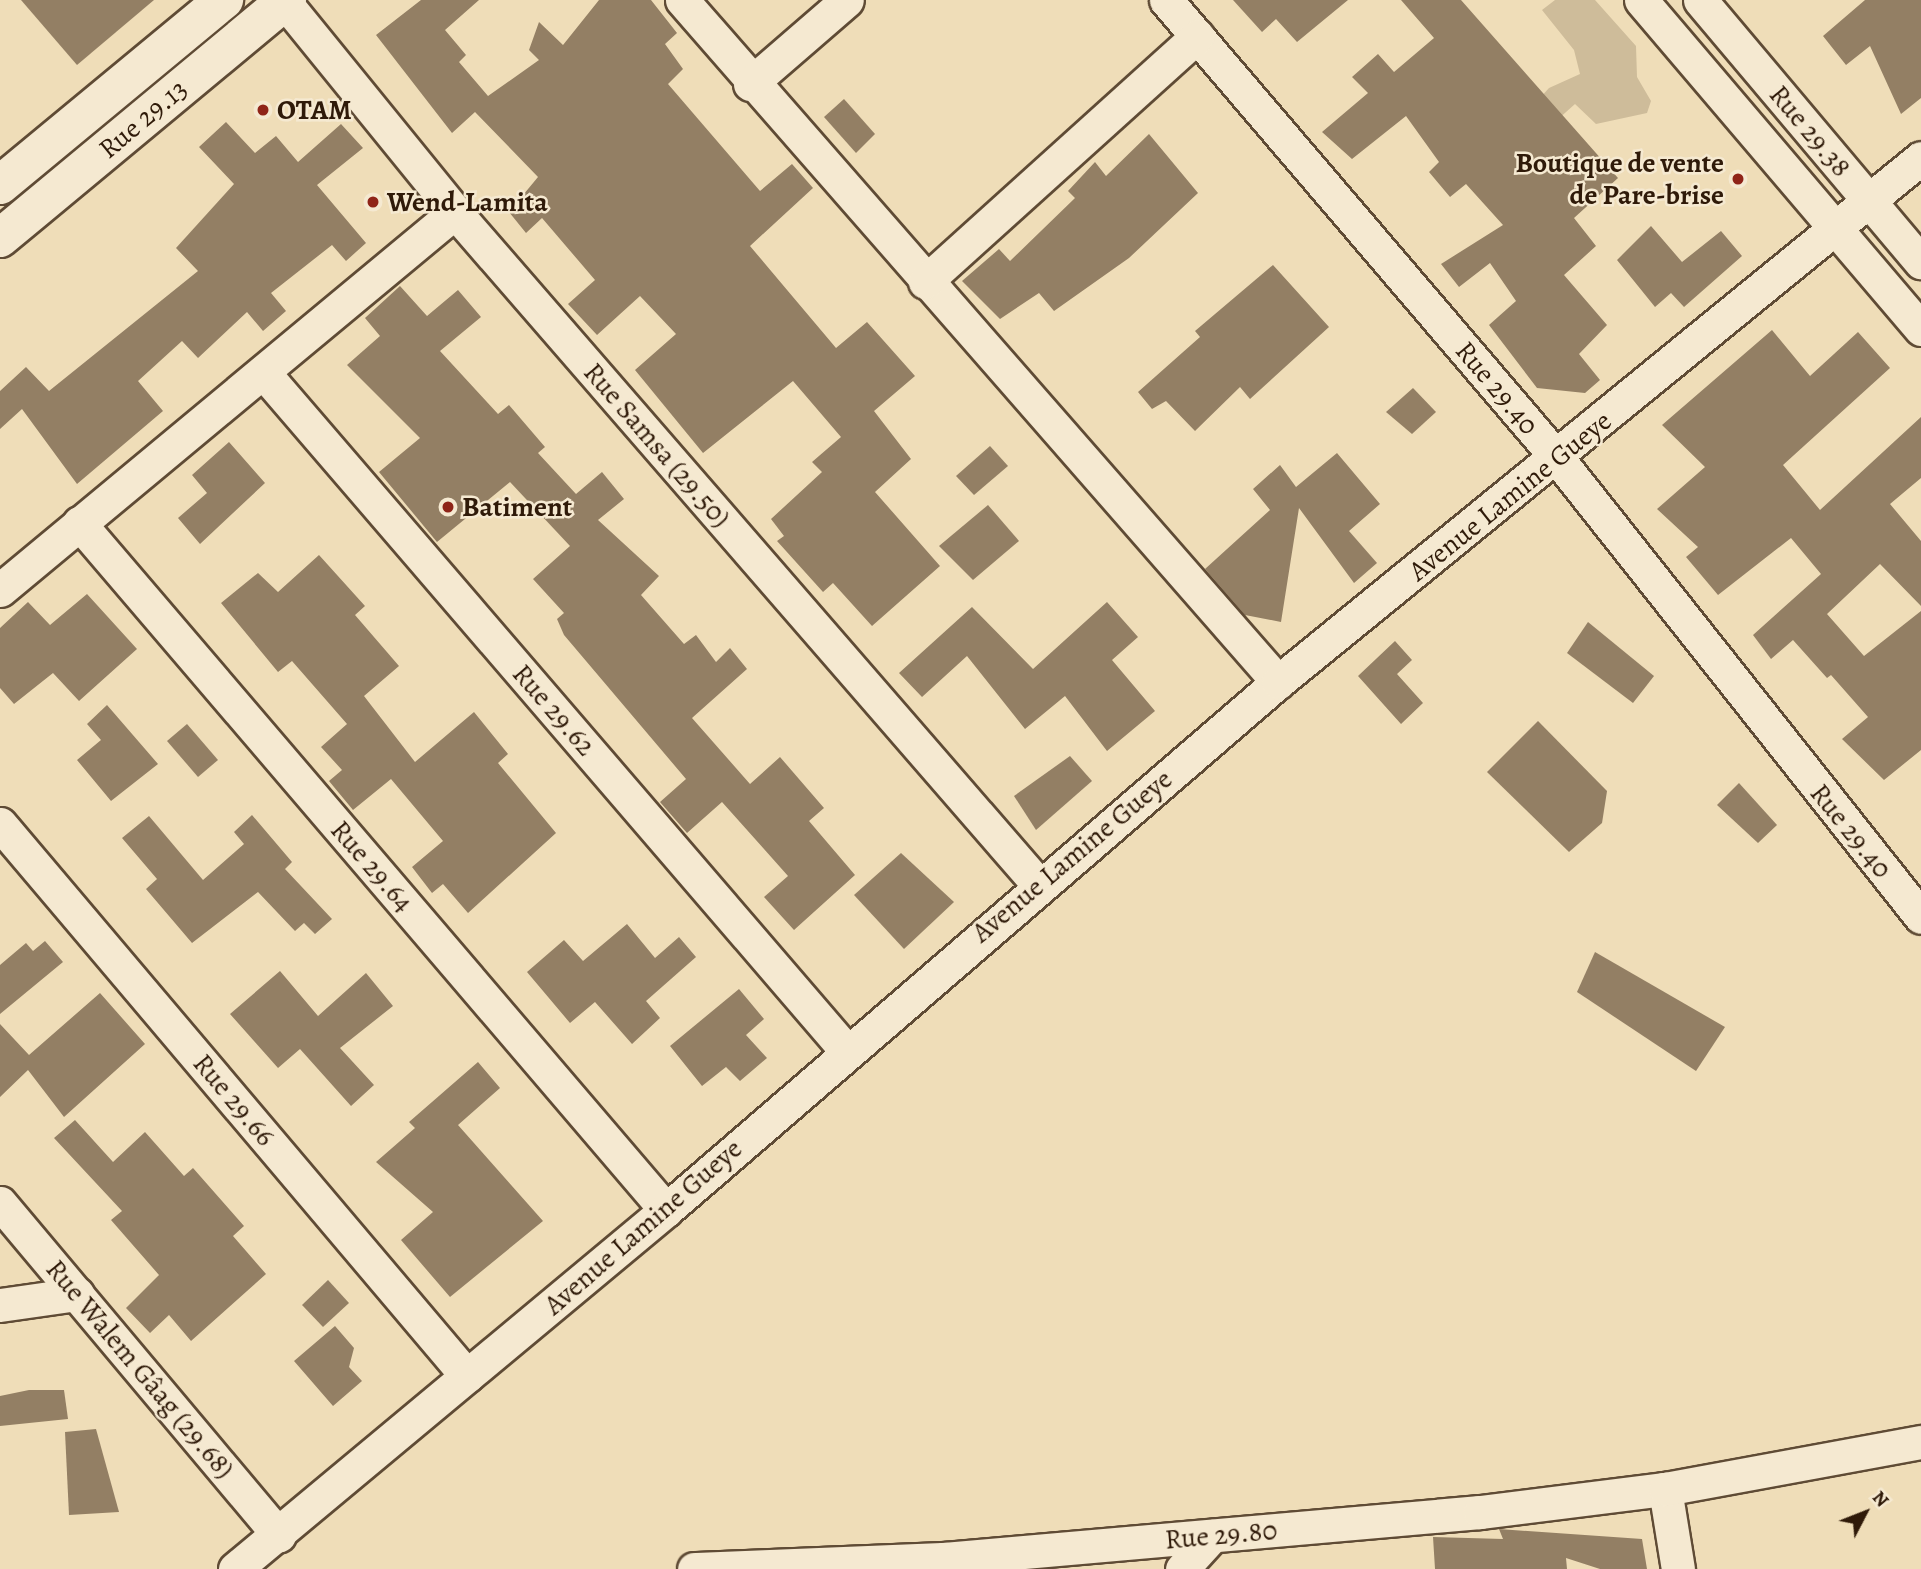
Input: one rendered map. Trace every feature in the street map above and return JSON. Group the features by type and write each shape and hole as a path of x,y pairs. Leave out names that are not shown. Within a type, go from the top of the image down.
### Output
{"main road":[{"name":"Rue 29.13","path":"0,185 224,0"},
{"name":"Rue 29.13","path":"0,238 285,1"}],"street":[{"path":"682,0 750,83 1278,681"},
{"path":"750,83 847,0"},
{"name":"Rue 29.40","path":"1166,0 1558,459 1921,917"},
{"path":"1641,0 1921,329"},
{"name":"Rue 29.38","path":"1700,0 1921,262"},
{"name":"Rue Samsa (29.50)","path":"285,1 456,212 1038,884"},
{"path":"925,282 1197,36"},
{"name":"Avenue Lamine Gueye","path":"235,1569 666,1210 845,1049 1278,681 1558,459 1921,158"},
{"path":"0,590 456,212"},
{"name":"Rue 29.62","path":"263,372 845,1049"},
{"name":"Rue 29.64","path":"79,523 666,1210"},
{"name":"Rue 29.66","path":"0,824 467,1376"},
{"name":"Rue Walem Gâag (29.68)","path":"0,1203 279,1535"},
{"path":"0,1305 77,1294"},
{"name":"Rue 29.80","path":"694,1569 816,1566 1212,1536 1665,1489 1921,1442"},
{"path":"1665,1489 1678,1569"},
{"path":"1182,1569 1212,1536"}],"shaded area":[{"path":"1555,0 1595,0 1636,46 1637,77 1651,101 1647,113 1596,124 1575,104 1547,129 1529,110 1549,88 1580,74 1574,50 1542,10"}],"building":[{"path":"21,0 154,0 77,65"},
{"path":"421,0 479,0 445,30 466,55 459,62 488,96 539,60 529,50 539,22 563,45 599,0 651,0 677,33 665,44 683,69 668,84 760,191 792,164 813,188 750,246 836,348 867,322 915,376 874,411 911,459 875,492 940,566 872,626 833,583 823,592 777,541 784,536 771,519 822,472 812,462 841,437 793,381 703,453 635,370 676,334 640,296 597,335 568,304 595,280 542,218 526,233 509,212 538,177 475,112 452,133 376,35"},
{"path":"1233,0 1348,0 1297,42 1276,19 1262,32"},
{"path":"1401,0 1461,0 1618,178 1574,218 1596,246 1564,275 1607,325 1579,354 1600,380 1585,393 1537,388 1489,325 1516,301 1490,263 1459,287 1441,264 1503,225 1466,184 1450,197 1429,172 1439,162 1406,116 1352,159 1322,132 1368,93 1352,77 1378,54 1394,72 1434,38"},
{"path":"1865,0 1921,0 1921,98 1901,114 1870,46 1846,65 1823,36"},
{"path":"844,99 875,134 856,153 824,117"},
{"path":"226,122 255,153 276,136 298,162 341,124 363,148 317,185 366,243 346,261 332,245 271,293 286,311 263,331 247,312 198,358 182,341 138,381 163,411 77,484 22,409 0,429 0,391 26,367 49,391 198,271 176,248 234,184 199,147"},
{"path":"1149,134 1198,193 1129,258 1054,311 1039,293 1000,319 962,281 999,249 1010,261 1075,198 1068,191 1095,162 1106,176"},
{"path":"1651,226 1682,262 1721,231 1742,256 1684,307 1671,293 1655,307 1617,260"},
{"path":"1273,265 1329,327 1250,399 1240,387 1195,431 1166,401 1152,409 1138,392 1200,337 1195,331"},
{"path":"400,286 427,316 458,290 481,317 440,351 498,414 509,405 545,447 538,453 576,494 602,472 624,499 598,520 659,576 641,595 684,644 696,635 716,662 730,648 747,669 692,718 750,784 780,757 824,808 809,821 855,875 794,930 764,897 788,876 722,802 687,833 660,802 686,779 564,635 557,619 564,613 533,579 570,546 510,482 437,542 379,472 420,438 347,365 380,336 365,318"},
{"path":"1772,330 1810,376 1858,332 1890,368 1783,465 1820,510 1921,417 1921,478 1890,504 1921,541 1921,606 1880,564 1827,614 1864,656 1921,611 1921,750 1884,780 1842,739 1868,717 1831,675 1827,678 1793,640 1771,659 1753,635 1821,574 1791,538 1718,595 1686,557 1698,547 1657,509 1705,467 1662,425"},
{"path":"1413,388 1436,412 1412,434 1386,412"},
{"path":"229,442 265,483 200,544 178,518 207,493 192,475"},
{"path":"990,446 1008,466 974,495 956,476"},
{"path":"1337,453 1380,504 1349,531 1377,563 1354,583 1299,508 1281,622 1245,615 1205,569 1270,510 1253,489 1280,465 1296,487"},
{"path":"988,505 1019,541 973,580 939,546"},
{"path":"319,555 365,606 355,615 399,666 364,696 415,762 474,712 508,754 498,763 556,833 468,913 443,884 432,893 412,867 443,841 391,779 353,810 329,781 342,770 321,747 347,724 292,661 278,672 221,603 258,573 278,592"},
{"path":"87,594 137,649 79,701 53,673 14,704 0,688 0,628 28,602 50,625"},
{"path":"1107,602 1138,637 1112,660 1155,711 1107,751 1065,696 1025,729 967,656 922,697 899,673 972,607 1033,669"},
{"path":"1588,622 1654,676 1633,703 1567,653"},
{"path":"1395,641 1412,660 1397,674 1423,703 1401,724 1358,676"},
{"path":"107,705 158,764 111,801 77,760 101,740 87,724"},
{"path":"1538,721 1607,791 1602,823 1569,852 1487,772"},
{"path":"187,724 218,760 198,777 167,741"},
{"path":"1070,756 1092,781 1036,830 1014,796"},
{"path":"1739,783 1777,825 1758,843 1717,805"},
{"path":"252,815 292,862 285,869 332,919 315,934 304,923 295,931 258,892 192,943 146,889 157,879 122,838 149,816 203,880 244,844 234,832"},
{"path":"901,853 954,902 904,949 854,895"},
{"path":"627,924 655,958 679,937 696,957 646,1001 660,1018 632,1044 595,1002 570,1023 527,972 564,940 583,961"},
{"path":"45,941 63,962 0,1014 0,965 26,943 33,951"},
{"path":"1595,952 1725,1027 1696,1071 1577,992"},
{"path":"280,971 318,1016 366,973 393,1006 340,1048 374,1085 351,1106 300,1049 278,1068 230,1014"},
{"path":"739,989 764,1019 746,1035 767,1058 740,1081 726,1067 702,1086 670,1046"},
{"path":"100,993 145,1044 64,1117 28,1070 0,1097 0,1024 29,1055"},
{"path":"478,1062 500,1088 458,1125 543,1221 450,1297 401,1240 433,1212 376,1162 415,1128 409,1122"},
{"path":"75,1120 113,1162 145,1132 184,1176 193,1168 244,1226 233,1236 266,1274 191,1341 169,1315 150,1333 126,1308 159,1275 111,1220 122,1211 54,1138"},
{"path":"328,1280 349,1303 323,1327 302,1305"},
{"path":"335,1326 354,1348 349,1367 362,1381 333,1406 294,1361"},
{"path":"29,1390 64,1390 68,1419 0,1426 0,1396"},
{"path":"96,1429 119,1512 69,1515 65,1432"},
{"path":"1499,1529 1642,1539 1647,1569 1600,1569 1566,1558 1567,1569 1435,1569 1433,1537 1503,1539"}],"place":[{"name":"OTAM","path":"263,110"},
{"name":"Boutique de vente de Pare-brise","path":"1738,179"},
{"name":"Wend-Lamita","path":"373,202"},
{"name":"Batiment","path":"448,507"}]}
